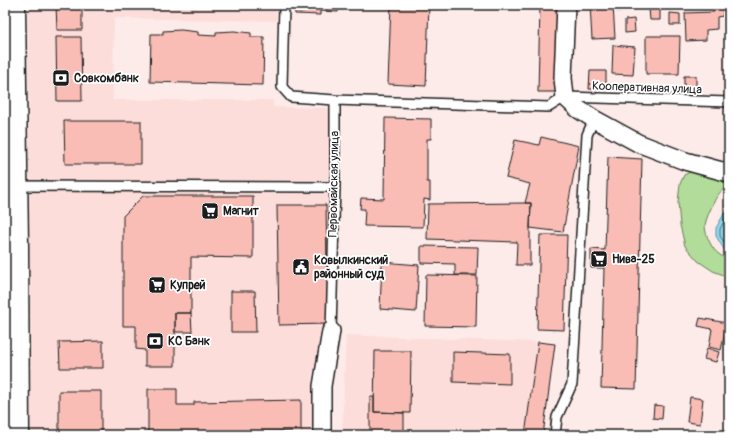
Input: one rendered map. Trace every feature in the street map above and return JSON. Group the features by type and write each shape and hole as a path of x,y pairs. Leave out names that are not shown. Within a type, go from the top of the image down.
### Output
{"street":[{"path":"14,5 11,186 18,435"},
{"path":"566,5 563,78 565,97 578,109 638,143 685,161 729,173"},
{"name":"Первомайская улица","path":"322,435 322,386 331,331"}],"lane":[{"path":"284,5 282,87 291,97 335,100 549,107 565,97"},
{"name":"Кооперативная улица","path":"565,97 729,102"},
{"name":"Первомайская улица","path":"331,331 335,187 335,100"},
{"path":"555,435 557,417 572,384 587,135 594,119"},
{"path":"11,186 335,187"}],"shaded area":[{"path":"28,5 276,5 276,21 114,18 113,100 273,100 273,107 331,108 331,331 312,373 312,435 31,435"},
{"path":"346,335 538,342 525,435 342,435"}],"green space":[{"path":"729,168 729,186 721,191 716,199 708,214 705,229 714,250 723,257 729,259 729,277 713,271 698,261 685,246 680,225 678,202 680,184 684,175 692,171"}],"water":[{"path":"729,195 729,253 725,251 716,236 716,228 725,212"}],"building":[{"path":"56,5 82,5 82,30 57,30"},
{"path":"295,5 339,5 338,12 320,11 320,15 295,14"},
{"path":"391,5 429,5 426,86 388,84"},
{"path":"540,5 560,5 558,92 538,92"},
{"path":"590,5 613,5 615,38 592,39"},
{"path":"617,5 628,5 628,10 617,11"},
{"path":"714,5 723,5 723,16 717,17 717,29 706,30 706,40 686,41 685,13 714,12"},
{"path":"649,8 660,8 660,20 650,20"},
{"path":"670,13 680,14 680,25 670,25"},
{"path":"634,19 635,32 625,33 625,20"},
{"path":"181,30 198,32 198,35 216,36 216,32 234,31 251,33 251,37 264,37 263,85 150,82 151,34 163,34 163,31"},
{"path":"646,36 680,36 679,74 646,74"},
{"path":"56,37 81,37 82,101 57,101"},
{"path":"613,45 635,47 633,75 612,74"},
{"path":"590,71 606,71 606,89 589,89"},
{"path":"684,76 696,76 696,94 684,94"},
{"path":"385,118 431,119 431,139 427,139 427,182 430,182 430,200 424,199 423,227 364,226 365,209 360,209 361,198 384,199"},
{"path":"64,121 141,121 141,164 65,164"},
{"path":"541,137 579,146 563,232 530,228 531,203 525,203 530,184 506,178 515,140 539,145"},
{"path":"608,157 642,159 636,389 601,388 604,268 591,268 591,249 605,250"},
{"name":"Купрей","path":"143,196 253,196 253,258 191,257 191,313 175,313 175,366 145,366 145,350 136,349 136,326 123,326 123,216"},
{"path":"531,203 530,265 516,265 517,242 427,239 428,204"},
{"path":"277,205 326,205 328,324 279,325"},
{"path":"540,235 567,235 564,330 537,329"},
{"path":"421,246 478,247 477,275 455,275 455,264 421,263"},
{"path":"382,262 419,265 416,312 380,309"},
{"path":"426,275 477,276 476,327 425,326"},
{"path":"231,291 255,291 256,332 231,332"},
{"path":"175,313 191,313 192,332 175,332"},
{"path":"700,318 727,323 721,350 709,347 712,329 698,326"},
{"path":"103,341 103,368 60,368 59,342"},
{"path":"538,342 555,344 543,435 525,435"},
{"path":"707,348 719,352 716,362 704,359"},
{"path":"375,351 411,351 410,413 374,412"},
{"path":"453,352 510,354 510,384 453,382"},
{"path":"148,389 177,389 177,405 194,405 194,402 301,400 301,431 148,433"},
{"path":"59,391 101,391 101,435 59,435"},
{"path":"370,397 374,397 374,412 404,413 404,435 370,435"},
{"path":"690,397 703,399 700,424 687,422"},
{"path":"654,405 663,406 662,419 653,418"}],"place":[{"name":"Совкомбанк","path":"61,78"},
{"name":"Магнит","path":"210,211"},
{"name":"Нива-25","path":"599,259"},
{"name":"Ковылкинский районный суд","path":"301,267"},
{"name":"Купрей","path":"157,285"},
{"name":"КС Банк","path":"155,341"}]}
